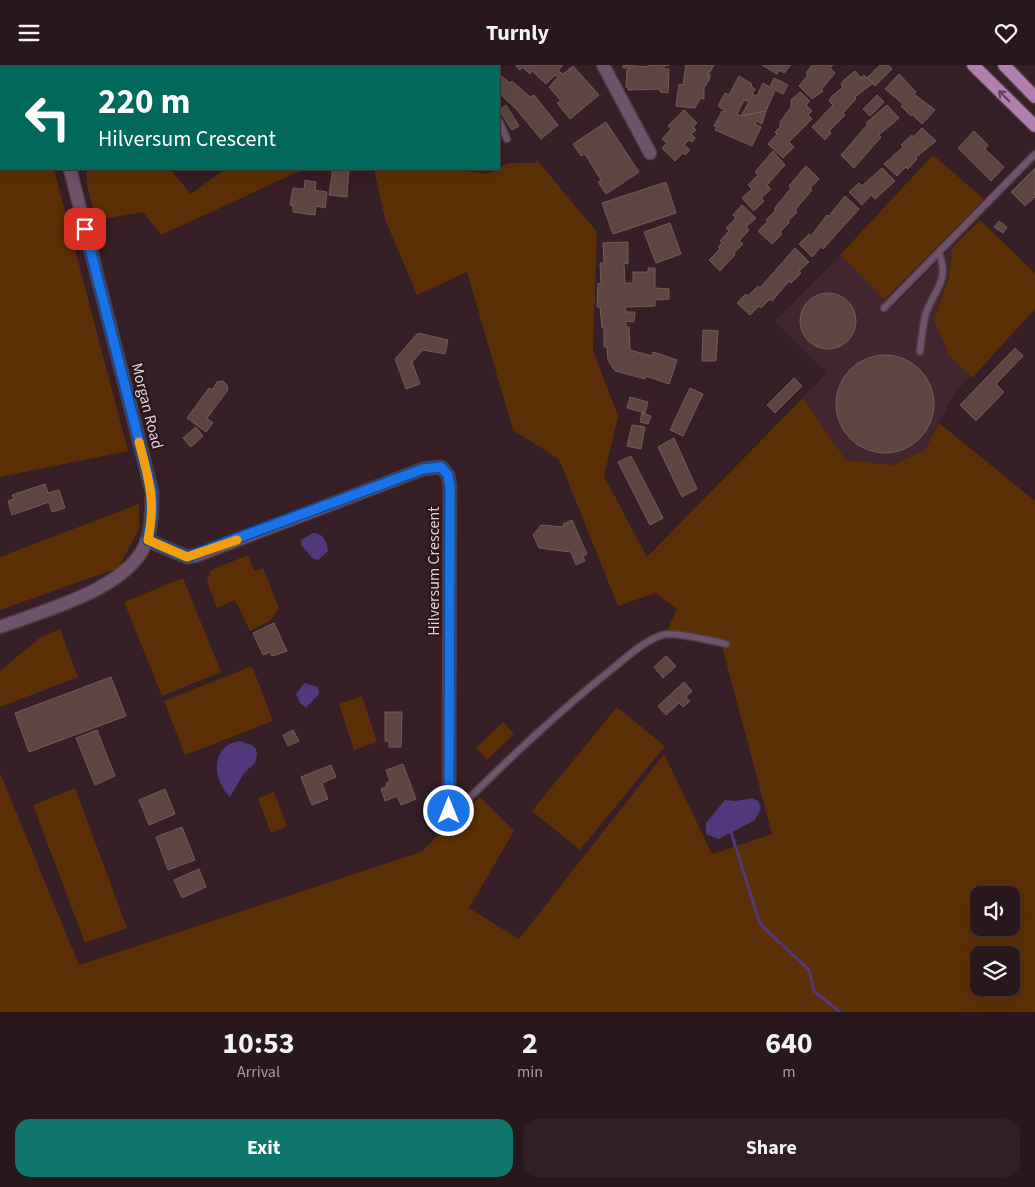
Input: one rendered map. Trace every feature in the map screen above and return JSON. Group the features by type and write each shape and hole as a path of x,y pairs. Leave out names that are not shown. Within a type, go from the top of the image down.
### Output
{"main road":[{"path":"973,65 1035,126"},
{"path":"1004,65 1035,97"}],"street":[{"path":"603,65 650,153"},
{"name":"Morgan Road","path":"0,627 107,585 127,571 148,540 152,515 152,492 70,170"},
{"name":"Hilversum Crescent","path":"148,540 187,557 198,555 423,469 441,467 448,475 450,487 449,811"}],"lane":[{"path":"611,65 611,79"},
{"path":"500,123 507,139"},
{"path":"884,308 1035,155"},
{"path":"920,352 927,309 940,288 944,266 939,253"},
{"path":"449,811 460,807 528,740 581,693 639,648 663,634 703,638 726,643"}],"shaded area":[{"path":"933,155 984,199 884,300 840,255"},
{"path":"537,160 597,232 593,350 618,416 604,476 647,557 803,398 846,460 893,465 925,450 939,423 1035,501 1035,1012 0,1012 0,773 79,965 421,852 480,797 514,831 469,908 519,939 664,754 712,854 772,834 722,646 664,637 677,609 655,593 618,606 559,459 513,430 467,272 417,295 385,219 374,170 461,170 488,174 500,170 500,167 508,163 536,163"},
{"path":"0,170 54,170 128,451 0,477"},
{"path":"86,170 171,170 191,194 224,170 302,170 161,235 143,212 96,220 87,186"},
{"path":"980,220 1035,273 1035,309 972,378 949,355 934,320 949,277 953,246"},
{"path":"953,246 949,277 934,320 949,355 970,376 954,394 925,450 893,465 846,460 803,398 827,373 775,322 840,255 892,308"},
{"path":"139,504 139,529 118,568 0,610 0,557"},
{"path":"313,533 322,536 328,551 318,560 312,558 301,545 301,540"},
{"path":"248,555 254,571 263,568 279,608 270,621 250,631 235,600 217,608 207,582 211,570"},
{"path":"183,578 221,672 162,696 124,602"},
{"path":"60,629 78,677 0,707 0,671 41,637"},
{"path":"252,666 273,721 185,755 164,701"},
{"path":"304,683 318,687 319,694 306,708 300,703 296,694"},
{"path":"362,696 377,742 354,750 339,704"},
{"path":"617,707 665,746 580,850 532,811"},
{"path":"503,722 514,734 487,760 476,748"},
{"path":"240,741 252,745 256,749 257,755 255,763 244,773 230,797 220,782 217,764 223,749 230,744"},
{"path":"75,788 127,928 85,943 33,805"},
{"path":"274,792 287,826 271,833 258,798"},
{"path":"752,798 758,801 761,808 755,820 719,839 706,834 706,823 725,800 736,801"}],"building":[{"path":"515,65 563,65 558,71 563,74 573,66 599,95 570,119 557,103 561,101 549,87 558,77 555,75 546,84 532,71 530,74 522,67 520,70"},
{"path":"623,65 648,67 648,65 670,65 664,66 664,69 669,69 668,93 660,92 660,89 628,90 628,87 626,87 627,70 631,68 623,68"},
{"path":"686,65 714,65 707,74 710,74 709,81 704,86 704,99 700,98 695,108 676,106 679,84 683,85"},
{"path":"762,65 791,65 784,73 779,70 777,74"},
{"path":"812,65 833,65 830,68 835,73 821,90 823,91 812,99 799,86 808,75 806,73"},
{"path":"880,65 888,65 892,69 875,86 867,78"},
{"path":"855,71 861,78 864,75 873,83 855,97 856,99 843,113 845,115 829,131 831,133 825,140 812,127 833,105 829,101 832,96 843,87 841,85 844,80"},
{"path":"899,74 916,92 914,94 935,110 922,124 912,114 911,116 901,106 903,104 885,89"},
{"path":"500,75 510,83 512,81 530,97 534,95 558,125 541,139 516,109 500,94"},
{"path":"739,76 752,84 751,86 755,89 752,94 757,96 763,83 770,87 774,78 788,85 783,94 775,90 762,124 757,121 755,124 761,127 752,146 715,130 717,127 714,126 722,111 726,111 718,106 725,93 729,95","holes":["744,100 749,102 741,116 737,114"]},
{"path":"800,92 810,101 806,105 812,111 808,115 812,119 789,142 794,147 783,158 768,144 777,134 775,132 780,127 780,122 791,107 791,100"},
{"path":"877,95 884,102 870,116 863,109"},
{"path":"506,105 519,126 512,130 500,109"},
{"path":"887,105 899,118 879,135 881,137 854,168 841,155 868,124 866,123"},
{"path":"684,110 697,123 693,127 696,130 691,134 695,138 692,142 689,140 684,145 690,150 685,155 683,153 675,161 662,148 667,143 662,139 671,129 668,126"},
{"path":"606,122 639,172 606,194 598,182 601,180 585,154 581,156 573,144"},
{"path":"922,128 936,141 915,158 917,159 908,169 906,167 897,176 884,164 903,147 901,145"},
{"path":"974,131 988,145 985,149 1004,167 991,181 958,148"},
{"path":"773,151 785,165 767,185 771,189 761,198 764,201 754,211 742,198 752,189 748,185 758,175 755,172"},
{"path":"806,166 819,179 810,188 812,190 795,210 797,212 788,221 789,223 780,232 782,234 772,244 758,231 768,221 766,220 776,210 774,209 791,188 789,186"},
{"path":"882,168 895,181 875,199 871,195 862,205 849,192 859,183 862,186"},
{"path":"1035,168 1035,197 1025,206 1011,192"},
{"path":"333,170 349,170 347,197 329,195"},
{"path":"305,180 316,182 315,190 327,192 325,208 316,206 315,215 293,212 293,206 290,205 293,188 304,189"},
{"path":"666,182 676,213 613,234 602,203"},
{"path":"845,196 859,209 823,249 821,247 812,257 799,244 809,234 811,236"},
{"path":"742,205 756,218 746,227 749,230 739,241 743,244 720,271 709,260 720,249 718,247 722,243 720,241 729,231 726,228 736,218 733,215"},
{"path":"999,221 1007,227 1003,233 994,227"},
{"path":"670,223 681,254 656,263 644,232"},
{"path":"628,242 628,264 624,263 625,283 633,283 633,272 648,272 648,268 655,268 655,288 669,289 669,299 655,300 655,306 625,307 626,312 635,312 634,322 626,321 626,327 629,327 630,350 652,356 653,352 677,360 669,384 646,376 645,379 615,371 608,360 607,347 604,347 604,327 602,328 600,307 597,307 598,283 601,284 600,263 604,263 603,243"},
{"path":"795,248 809,262 799,271 801,273 791,283 789,281 772,301 770,299 761,308 759,306 750,315 737,303 758,286 760,288"},
{"path":"822,293 834,293 844,297 852,305 856,321 852,337 844,345 834,349 822,349 812,345 804,337 800,327 800,315 804,305 812,297"},
{"path":"703,330 718,331 716,361 702,361"},
{"path":"418,333 448,340 445,354 423,350 412,362 420,384 406,389 395,359"},
{"path":"1015,348 1023,356 996,384 1004,392 976,421 960,405"},
{"path":"885,355 904,359 919,370 930,385 934,404 930,423 919,438 904,449 885,453 866,449 851,438 840,423 836,404 840,385 851,370 866,359"},
{"path":"794,378 802,386 775,413 767,405"},
{"path":"223,381 227,385 228,390 207,418 213,423 206,432 187,418 209,388 212,390 217,382"},
{"path":"690,388 703,394 683,436 670,430"},
{"path":"630,397 648,402 645,413 627,408"},
{"path":"642,413 651,416 648,424 640,422"},
{"path":"632,425 645,427 641,449 627,446"},
{"path":"196,427 203,436 191,447 183,438"},
{"path":"674,438 697,489 682,497 658,447"},
{"path":"631,456 663,518 650,525 618,462"},
{"path":"45,484 48,493 59,490 65,508 52,512 49,502 12,515 8,501 14,499 12,495"},
{"path":"572,520 587,554 583,556 585,561 576,565 571,552 539,548 533,535 541,525 564,527 563,524"},
{"path":"274,623 287,651 272,656 270,652 263,655 253,633"},
{"path":"666,656 676,666 663,678 654,667"},
{"path":"111,677 126,716 29,752 15,713"},
{"path":"684,682 692,691 686,697 690,701 683,707 679,703 666,715 658,706"},
{"path":"385,712 402,712 401,747 389,747 389,741 385,741"},
{"path":"97,730 115,776 95,785 76,738"},
{"path":"293,730 299,741 288,746 283,735"},
{"path":"403,764 416,799 401,805 397,796 385,801 381,789 387,786 386,783 390,781 386,770"},
{"path":"331,765 336,777 322,783 328,799 312,805 301,777"},
{"path":"165,789 175,814 149,825 139,800"},
{"path":"182,827 195,860 168,870 156,837"},
{"path":"199,869 206,887 182,898 174,880"}],"waterway":[{"path":"731,832 760,924 809,970 814,991 840,1012"}],"slow traffic":[{"path":"139,442 152,492 152,515 148,540 187,557 198,555 237,540"}],"route":[{"path":"85,229 152,492 152,515 148,540 187,557 198,555 423,469 441,467 448,475 450,487 449,811"}]}
